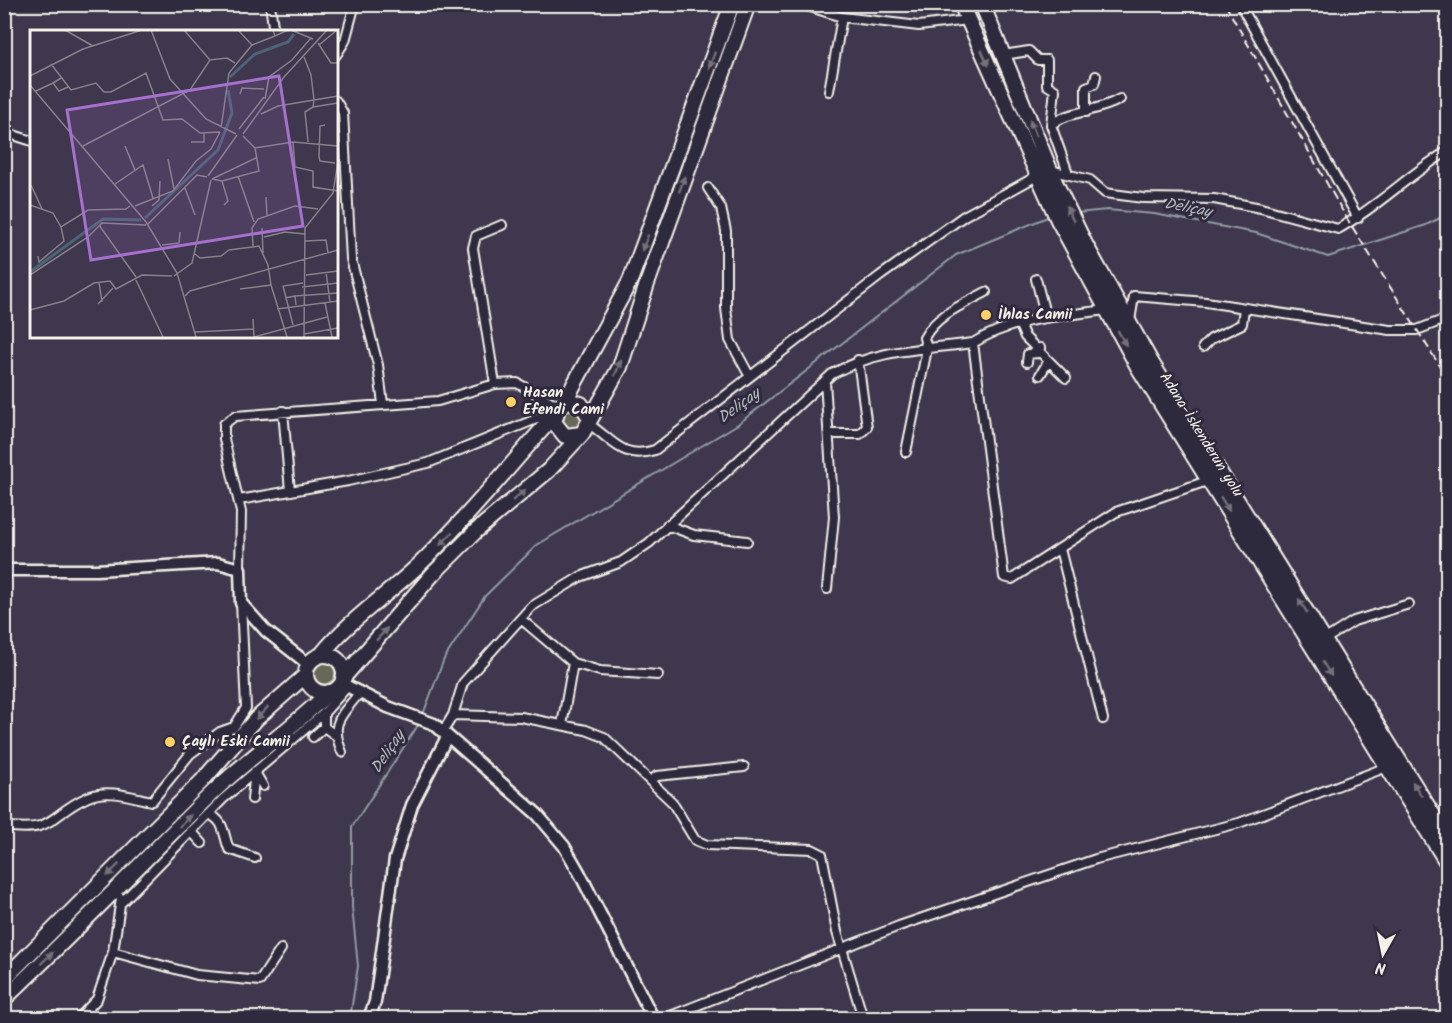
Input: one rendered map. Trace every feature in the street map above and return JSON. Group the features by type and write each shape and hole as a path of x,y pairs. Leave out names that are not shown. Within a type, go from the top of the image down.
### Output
{"highway":[{"path":"4,979 202,781 256,718 307,670 362,611 419,565 469,516 558,409 630,281 732,4"},
{"path":"4,999 121,895 210,795 299,722 329,692 344,682 432,575 476,531 549,470 587,425 620,367 647,284 748,4"},
{"name":"Adana-İskenderun yolu","path":"961,4 1037,176 1049,180"},
{"name":"Adana-İskenderun yolu","path":"982,4 1049,180 1107,310 1138,366 1448,864"},
{"path":"1079,247 1130,323 1150,362 1448,839"},
{"path":"558,409 581,404 587,425"},
{"path":"558,409 560,432 571,437 587,425"},
{"path":"321,655 336,658 343,667 344,682"},
{"path":"307,670 313,689 329,692"}],"street":[{"path":"270,4 273,26"},
{"path":"338,52 345,41 355,4"},
{"path":"801,4 842,17 918,26 968,20"},
{"path":"1240,4 1358,218"},
{"path":"829,91 842,17"},
{"path":"1003,55 1029,51 1038,60 1047,60 1047,85 1055,90 1052,125 1068,173"},
{"path":"1086,112 1086,87 1094,84 1096,76"},
{"path":"1052,125 1061,117 1104,108 1120,99"},
{"path":"338,104 343,113 351,259 378,365 383,404"},
{"path":"4,132 30,140"},
{"path":"1049,180 1068,173 1090,180 1105,193 1123,196 1214,199 1262,208 1338,229 1358,218 1422,166 1448,151"},
{"path":"587,425 623,452 640,454 655,450 749,375 964,216 1037,176"},
{"path":"708,188 721,208 726,231 726,308 730,340 749,375"},
{"path":"495,384 473,248 476,236 502,225"},
{"path":"1036,279 1046,318"},
{"path":"906,452 927,350 924,338 930,326 955,308 986,292"},
{"path":"1130,323 1134,296 1244,308 1410,331 1448,318"},
{"path":"1203,347 1211,339 1242,324 1244,308"},
{"path":"369,1018 375,1002 395,859 412,805 445,735 463,682 531,607 580,577 621,562 668,525 825,381 858,360 882,353 974,344 985,336 1024,321 1107,310"},
{"path":"1024,321 1022,328 1025,337 1040,348 1048,362 1066,378"},
{"path":"974,344 1004,577 1012,579 1060,549 1072,538 1116,512 1210,480"},
{"path":"1027,362 1028,354 1038,353 1040,348"},
{"path":"830,434 860,434 867,427 858,360"},
{"path":"1040,375 1048,362"},
{"path":"825,381 834,516 827,589"},
{"path":"4,825 21,828 42,827 89,796 113,792 152,801 190,754 220,732 234,727 246,708 240,569 242,512 224,439 224,424 235,416 438,401 495,384 517,383 558,409"},
{"path":"239,500 428,463 558,409"},
{"path":"284,411 290,491"},
{"path":"668,525 694,535 747,541"},
{"path":"1060,549 1103,719"},
{"path":"4,570 96,570 218,563 240,569"},
{"path":"242,603 266,631 307,670"},
{"path":"1324,640 1354,621 1409,604"},
{"path":"521,619 573,663 600,671 658,675"},
{"path":"562,725 573,663"},
{"path":"79,1018 97,999 113,952 121,895 208,814 324,713 344,682 401,712 434,724 537,814 564,846 579,872 653,1018"},
{"path":"342,752 335,735 337,720 360,692"},
{"path":"313,737 324,727 324,713"},
{"path":"453,715 511,716 562,725 604,737 672,802 695,840 707,845 812,849 822,854 842,948 863,1018"},
{"path":"324,727 335,735"},
{"path":"664,1018 842,948 1096,859 1239,823 1387,766"},
{"path":"650,781 657,776 744,767"},
{"path":"256,772 263,786"},
{"path":"252,799 256,772"},
{"path":"208,814 216,817 222,823 229,849 255,858"},
{"path":"191,831 202,843"},
{"path":"113,952 197,975 260,981 281,949"}],"green space":[{"path":"572,407 580,410 583,418 580,426 572,429 564,426 561,418 564,410"},
{"path":"324,662 332,665 335,673 332,681 324,684 316,681 313,673 316,665"}],"waterway":[{"name":"Deliçay","path":"1077,213 1107,210 1154,214 1256,233 1328,257 1426,225 1448,214"},
{"name":"Deliçay","path":"422,717 444,659 485,596 537,545 738,424 956,255 1050,216"},
{"name":"Deliçay","path":"350,1018 358,966 352,907 352,827 420,722"}],"railway":[{"path":"1225,4 1346,217 1448,379"}],"place":[{"name":"İhlas Camii","path":"986,315"},
{"name":"Hasan Efendi Cami","path":"511,402"},
{"name":"Çaylı Eski Camii","path":"170,742"}]}
